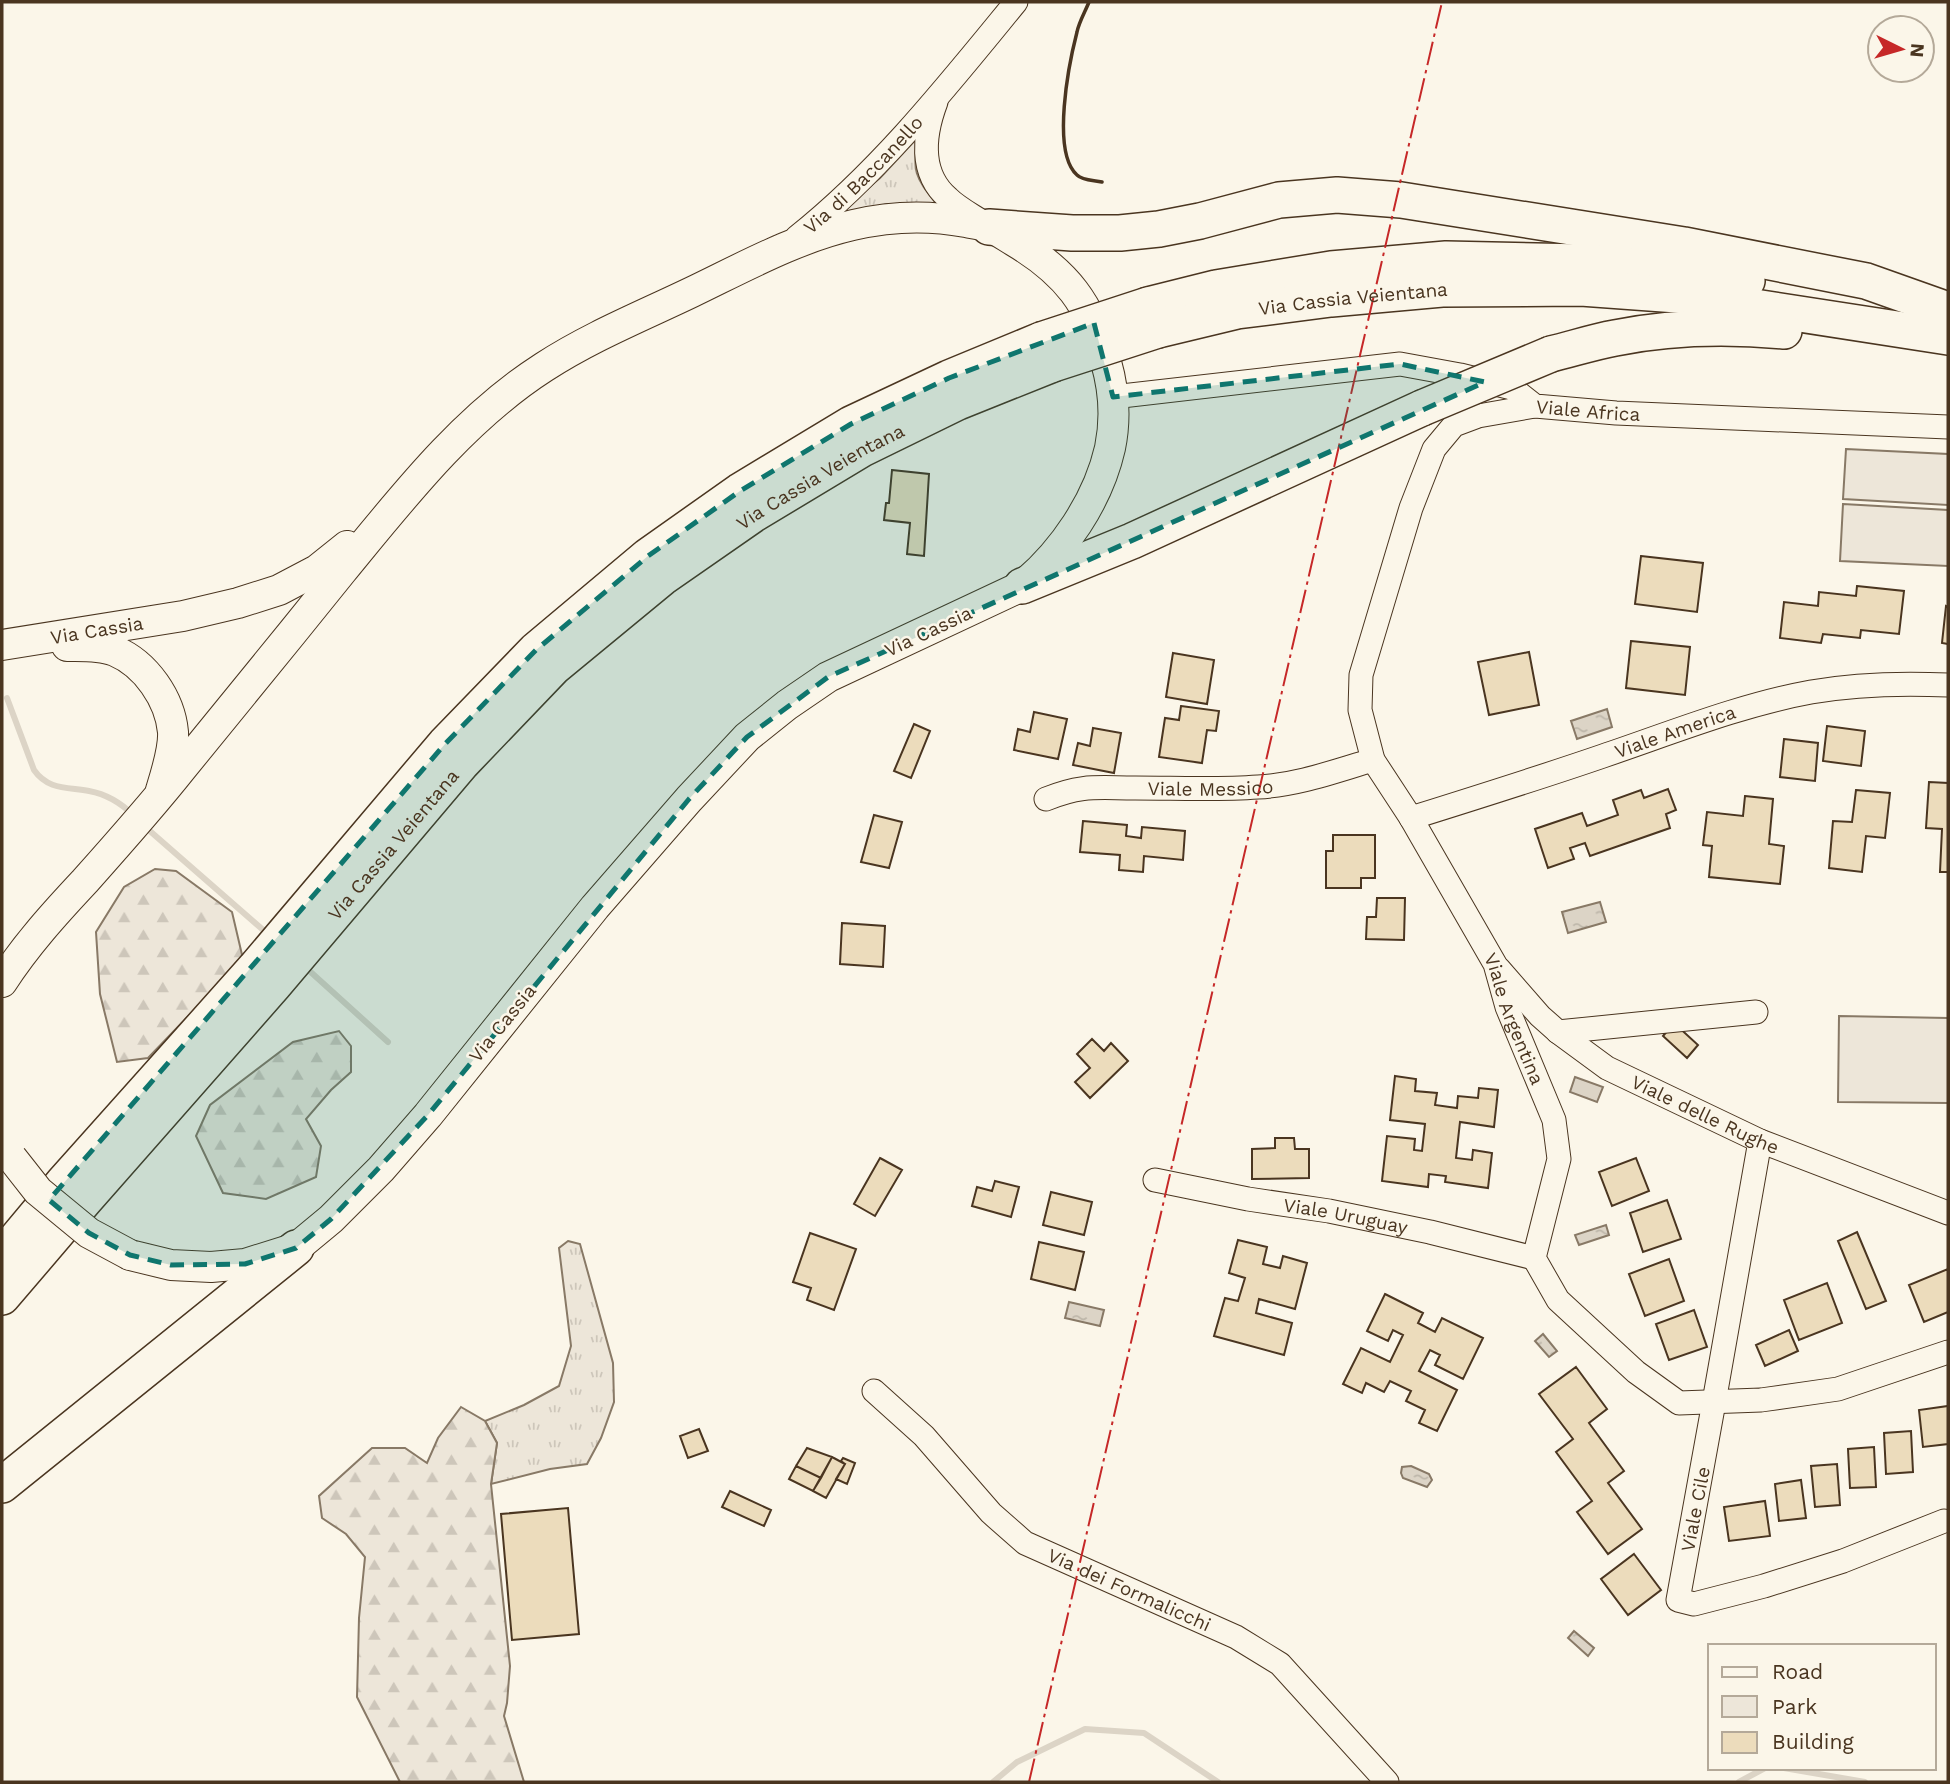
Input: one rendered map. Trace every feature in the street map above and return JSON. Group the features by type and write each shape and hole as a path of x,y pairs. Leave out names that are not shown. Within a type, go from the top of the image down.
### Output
{"highway":[{"path":"989,227 1072,233 1120,233 1200,221 1279,200 1337,195 1388,199 1684,245 1866,281 1948,310"},
{"name":"Via Cassia Veientana","path":"2,1297 84,1201 296,938 554,667 662,578 754,514 862,449 958,402 1047,352 1153,317 1216,288 1331,269 1446,259 1584,262 1680,271 1948,310"},
{"name":"Via Cassia Veientana","path":"1153,317 1237,311 1442,289 1581,288 1677,295 1948,337"},
{"path":"1022,586 1132,541 1422,408 1551,354 1614,338 1675,330 1757,328 1856,338 1948,337"},
{"name":"Via Cassia Veientana","path":"2,1256 63,1183 264,977"},
{"path":"2,1485 296,1248"}],"main road":[{"name":"Via Cassia","path":"2,982 30,942 145,813 389,514 446,449 503,397 542,367 581,345 783,248 841,228 899,218 943,218 989,227 1053,268 1075,292 1090,314 1098,332 1113,397 1111,446 1094,494 1048,562 1022,586 828,677 747,737 595,907 428,1115 331,1219 296,1248 245,1264 211,1268 171,1265 130,1255 89,1233 38,1191 7,1150"},
{"name":"Via Cassia","path":"15,643 183,616 279,590 317,570 389,514"},
{"name":"Via Cassia","path":"15,643 90,646 115,651 136,664 156,686 168,711 173,733 167,770 145,813"}],"street":[{"name":"Via di Baccanello","path":"783,248 852,190 939,96 1016,2"},
{"name":"Via di Baccanello","path":"939,96 927,135 929,171 935,184 949,200 989,227"},
{"name":"Viale Africa","path":"1113,397 1400,364 1512,388 1535,406 1616,413 1948,426"},
{"name":"Viale Argentina","path":"1534,1258 1559,1159 1554,1120 1507,1007 1495,964 1411,818 1373,760 1360,710 1361,676 1411,508 1434,449 1454,425 1478,416 1535,406"},
{"name":"Viale America","path":"1411,818 1727,714 1787,697 1851,686 1948,685"},
{"name":"Viale Messico","path":"1046,799 1065,791 1090,787 1225,788 1281,785 1302,782 1373,760"},
{"name":"Viale delle Rughe","path":"1495,964 1540,1016 1607,1068 1760,1141 1948,1213"},
{"path":"1558,1032 1756,1012"},
{"name":"Viale Cile","path":"1760,1141 1678,1600 1693,1604 1764,1586 1843,1561 1944,1521"},
{"name":"Viale Uruguay","path":"1155,1180 1248,1199 1329,1211 1430,1232 1534,1258"},
{"path":"1534,1258 1558,1300 1636,1372 1679,1403 1761,1400 1838,1389 1948,1352"},
{"name":"Via dei Formalicchi","path":"874,1391 924,1436 991,1513 1025,1543 1236,1637 1280,1664 1387,1782"}],"highlighted area":[{"path":"1094,323 1113,397 1400,364 1485,382 828,677 747,737 689,799 428,1115 331,1219 296,1248 245,1264 171,1265 130,1255 89,1233 49,1200 445,744 536,650 648,556 740,491 851,424 949,378"}],"green space":[{"path":"919,136 915,158 917,174 938,206 887,204 848,214 824,224 880,178"},
{"path":"1846,449 1948,454 1948,505 1843,499"},
{"path":"1843,504 1948,510 1948,566 1840,561"},
{"path":"155,869 176,871 232,912 243,959 148,1058 117,1062 100,994 96,932 124,887"},
{"path":"1839,1016 1948,1018 1948,1103 1838,1102"},
{"path":"339,1031 351,1046 351,1072 306,1119 321,1146 316,1177 266,1199 223,1193 196,1136 210,1105 293,1042"},
{"path":"568,1241 580,1244 613,1363 614,1402 601,1438 587,1464 550,1469 491,1484 497,1443 485,1421 524,1405 559,1386 571,1346 559,1248"},
{"path":"461,1407 485,1421 497,1443 491,1484 510,1666 504,1716 524,1782 400,1782 357,1697 359,1618 365,1557 346,1534 322,1518 319,1496 372,1448 405,1448 427,1463 438,1438"}],"water":[{"path":"1607,709 1612,727 1577,739 1571,721"},
{"path":"1600,902 1606,922 1568,933 1562,912"},
{"path":"1575,1077 1603,1087 1597,1102 1570,1092"},
{"path":"1606,1225 1609,1235 1579,1245 1575,1235"},
{"path":"1069,1302 1104,1310 1100,1326 1065,1318"},
{"path":"1543,1334 1557,1351 1549,1357 1535,1341"},
{"path":"1411,1466 1429,1474 1432,1480 1427,1487 1403,1478 1402,1467"},
{"path":"1574,1631 1594,1648 1588,1656 1568,1638"}],"building":[{"path":"892,470 929,474 924,556 907,554 910,523 884,520 886,503 889,503"},
{"path":"1641,556 1703,563 1697,612 1635,604"},
{"path":"1857,586 1904,591 1899,634 1861,630 1860,638 1823,634 1821,643 1780,638 1784,602 1818,606 1819,592 1856,596"},
{"path":"1946,606 1948,607 1948,644 1942,643"},
{"path":"1631,641 1690,647 1685,695 1626,688"},
{"path":"1529,652 1539,705 1489,715 1478,662"},
{"path":"1173,653 1214,660 1207,704 1166,697"},
{"path":"1181,706 1219,711 1216,731 1207,730 1202,763 1159,757 1165,718 1179,720"},
{"path":"1034,712 1067,719 1058,759 1014,750 1018,729 1030,732"},
{"path":"914,724 930,731 911,778 894,771"},
{"path":"1827,726 1865,731 1861,766 1823,761"},
{"path":"1093,728 1121,733 1114,773 1073,765 1078,743 1090,746"},
{"path":"1784,739 1818,743 1815,781 1780,777"},
{"path":"1929,782 1948,783 1948,872 1940,872 1942,829 1926,828"},
{"path":"1668,789 1676,810 1666,814 1670,828 1590,856 1585,843 1570,848 1574,859 1548,868 1535,829 1582,813 1587,826 1618,815 1613,800 1641,790 1644,798"},
{"path":"1856,790 1890,793 1885,838 1866,836 1862,872 1829,868 1833,821 1852,822"},
{"path":"1745,796 1773,799 1769,844 1784,846 1780,884 1709,877 1712,846 1703,845 1707,812 1743,816"},
{"path":"874,815 902,822 889,868 861,862"},
{"path":"1083,821 1127,825 1126,836 1141,838 1142,827 1185,831 1183,860 1144,856 1143,872 1119,870 1120,855 1080,852"},
{"path":"1333,835 1375,835 1375,878 1361,878 1361,888 1326,888 1326,851 1333,851"},
{"path":"1377,898 1405,898 1404,940 1366,939 1367,917 1376,917"},
{"path":"842,923 885,926 883,967 840,964"},
{"path":"1674,1023 1698,1045 1687,1058 1663,1036"},
{"path":"1092,1039 1104,1051 1111,1043 1128,1061 1090,1098 1075,1082 1090,1068 1077,1054"},
{"path":"1395,1076 1416,1079 1415,1091 1437,1093 1435,1105 1457,1108 1458,1096 1478,1098 1479,1088 1498,1090 1494,1127 1460,1122 1456,1158 1472,1160 1473,1150 1492,1153 1488,1188 1445,1182 1446,1176 1429,1174 1428,1187 1382,1181 1387,1136 1415,1139 1414,1150 1422,1151 1425,1124 1390,1120"},
{"path":"1275,1138 1294,1138 1295,1149 1309,1149 1309,1178 1252,1179 1252,1149 1275,1148"},
{"path":"880,1158 902,1170 875,1216 854,1204"},
{"path":"1636,1158 1649,1191 1612,1206 1599,1172"},
{"path":"995,1181 1019,1187 1011,1217 972,1206 977,1187 992,1191"},
{"path":"1051,1192 1092,1202 1084,1235 1043,1225"},
{"path":"1667,1200 1681,1239 1643,1252 1630,1213"},
{"path":"1857,1232 1886,1301 1866,1309 1838,1241"},
{"path":"810,1233 856,1249 834,1310 807,1300 811,1288 793,1282"},
{"path":"1238,1240 1267,1247 1263,1264 1280,1268 1283,1256 1307,1263 1295,1309 1259,1299 1256,1313 1292,1323 1284,1355 1214,1336 1225,1298 1238,1301 1245,1278 1229,1273"},
{"path":"1039,1242 1084,1252 1075,1290 1031,1279"},
{"path":"1669,1259 1684,1301 1645,1316 1629,1274"},
{"path":"1948,1269 1948,1312 1924,1322 1909,1285"},
{"path":"1827,1283 1842,1323 1799,1340 1784,1300"},
{"path":"1385,1294 1423,1313 1418,1323 1435,1332 1442,1318 1483,1338 1463,1379 1435,1365 1440,1355 1430,1350 1419,1371 1457,1390 1437,1431 1419,1423 1425,1410 1406,1401 1411,1391 1390,1381 1384,1392 1366,1383 1362,1393 1343,1384 1361,1348 1390,1362 1403,1335 1393,1330 1388,1341 1367,1331"},
{"path":"1694,1310 1707,1347 1669,1360 1656,1324"},
{"path":"1789,1330 1798,1351 1765,1366 1756,1345"},
{"path":"1576,1367 1607,1409 1589,1423 1624,1471 1608,1483 1642,1529 1608,1554 1577,1512 1592,1501 1556,1452 1573,1439 1539,1394"},
{"path":"1948,1406 1948,1444 1923,1447 1919,1410"},
{"path":"699,1429 708,1451 688,1458 680,1436"},
{"path":"1911,1431 1913,1472 1886,1474 1884,1433"},
{"path":"1874,1447 1876,1487 1850,1488 1848,1449"},
{"path":"807,1448 832,1457 821,1478 796,1466"},
{"path":"832,1457 845,1464 826,1498 813,1491"},
{"path":"843,1458 855,1463 847,1484 836,1479 845,1464 841,1461"},
{"path":"1837,1464 1840,1505 1815,1507 1811,1466"},
{"path":"796,1466 821,1478 813,1491 789,1479"},
{"path":"1801,1480 1806,1518 1779,1521 1775,1484"},
{"path":"730,1491 771,1510 764,1526 722,1507"},
{"path":"1765,1501 1770,1536 1729,1541 1724,1507"},
{"path":"568,1508 579,1634 512,1640 501,1514"},
{"path":"1634,1554 1661,1590 1628,1615 1601,1579"}],"waterway":[{"path":"7,698 34,770 39,776 58,786 101,794 133,815"},
{"path":"143,825 269,935"},
{"path":"304,966 388,1042"},
{"path":"993,1782 1017,1762 1085,1729 1144,1733 1218,1782"},
{"path":"1739,1782 1761,1770"},
{"path":"1796,1770 1865,1782"}],"wall":[{"path":"1089,2 1079,24 1074,46 1063,128 1069,164 1079,177 1102,182"}],"power":[{"path":"1029,1782 1442,2"}]}
